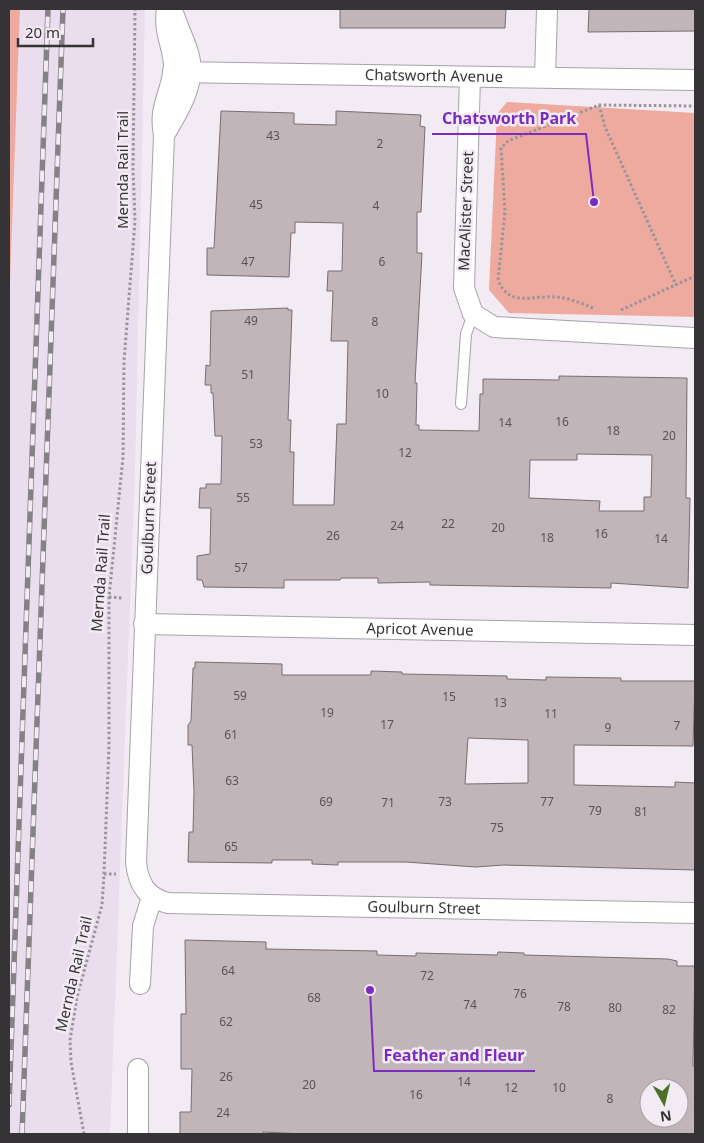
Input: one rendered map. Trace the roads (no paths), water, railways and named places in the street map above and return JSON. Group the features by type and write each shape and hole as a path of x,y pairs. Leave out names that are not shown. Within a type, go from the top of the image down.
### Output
{"street":[{"name":"Goulburn Street","path":"167,9 165,19 174,64 182,72"},
{"name":"Goulburn Street","path":"172,9 190,58 162,113 164,135 136,862 140,884 152,897 168,903 695,913"},
{"path":"546,77 547,9"},
{"name":"Chatsworth Avenue","path":"182,72 695,80"},
{"name":"MacAlister Street","path":"470,77 464,288 473,314"},
{"path":"473,314 494,328 695,338"},
{"name":"Apricot Avenue","path":"144,624 695,635"},
{"path":"140,984 143,926 152,897"},
{"path":"138,1069 138,1134"}],"lane":[{"path":"461,404 466,334 473,314"}],"railway":[{"path":"9,1105 48,9"},
{"path":"22,1134 63,9"}],"place":[{"name":"Chatsworth Park","path":"594,202"},
{"name":"Feather and Fleur","path":"370,990"}]}
